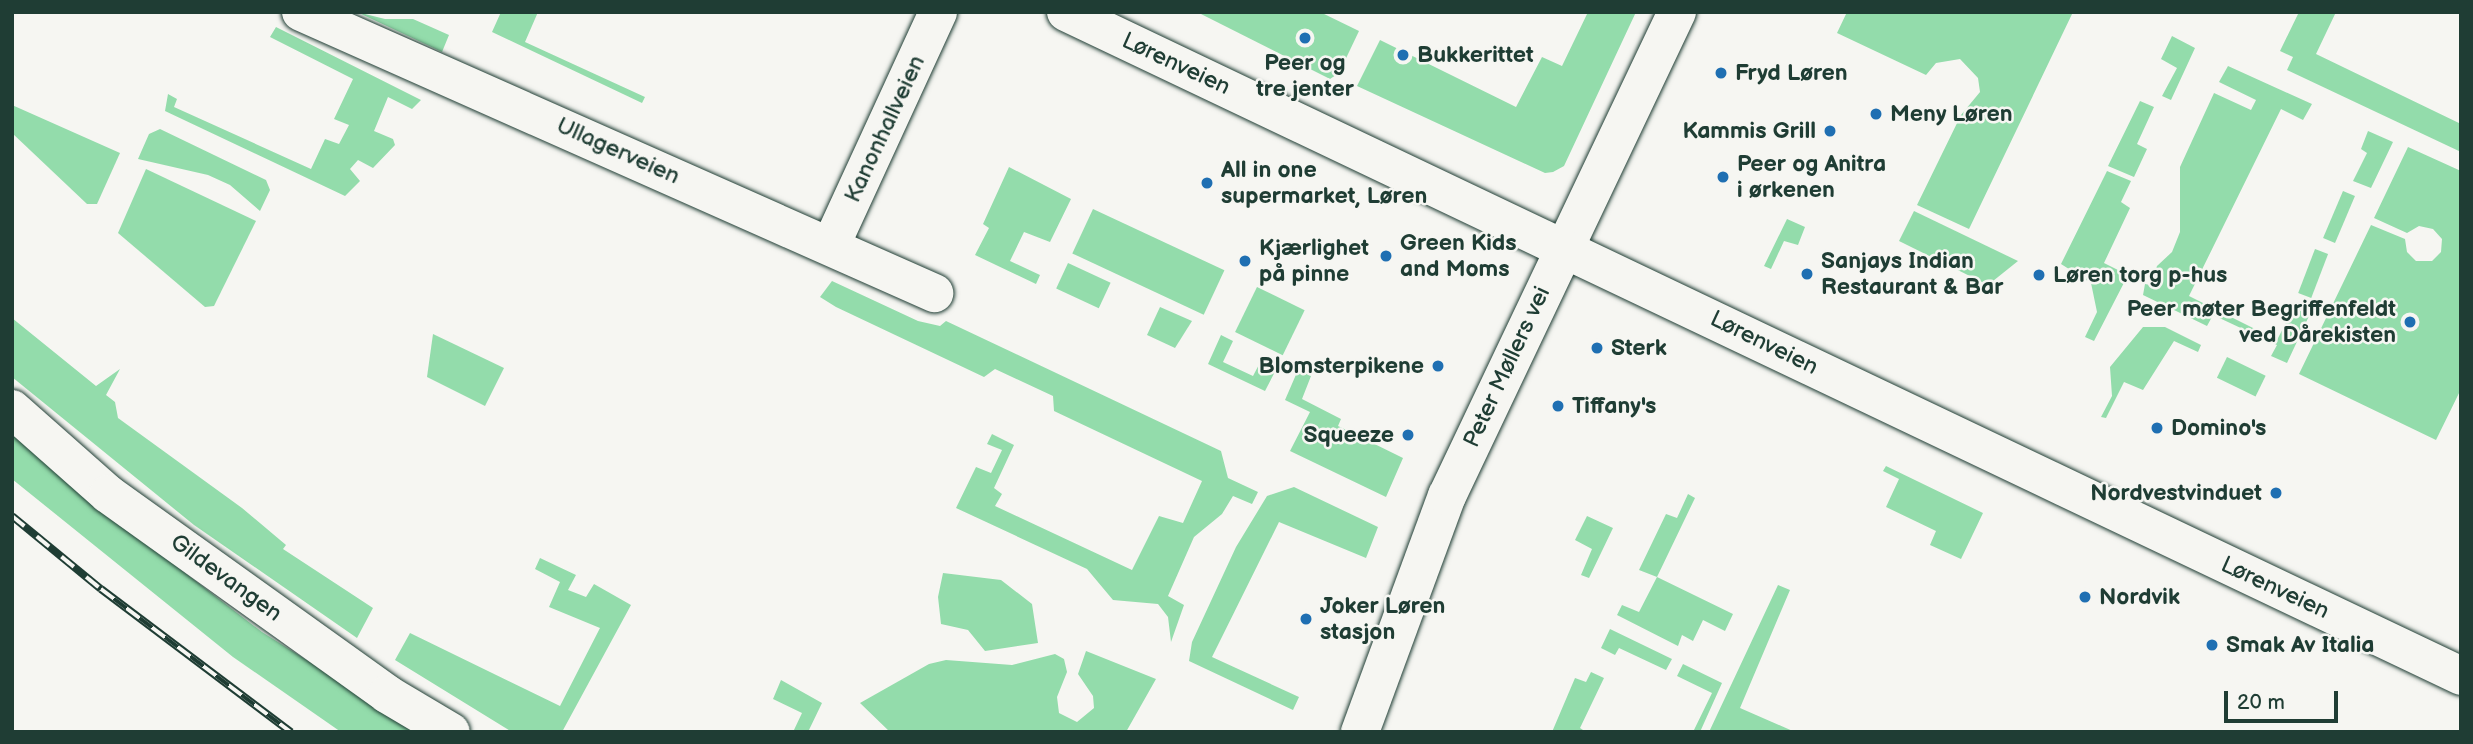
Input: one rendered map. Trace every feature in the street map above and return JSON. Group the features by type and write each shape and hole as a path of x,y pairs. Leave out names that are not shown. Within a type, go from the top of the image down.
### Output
{"street":[{"name":"Ullagerveien","path":"301,12 934,293"},
{"name":"Kanonhallveien","path":"831,245 938,12"},
{"name":"Lørenveien","path":"1066,12 2461,676"},
{"name":"Peter Møllers vei","path":"1360,732 1447,496 1678,12"},
{"name":"Gildevangen","path":"12,409 108,494 387,694 452,732"}],"green space":[{"path":"357,12 385,19 413,19 449,35 442,52"},
{"path":"501,12 538,12 525,42 645,97 642,103 492,32"},
{"path":"1197,12 1320,12 1359,31 1339,73 1330,79"},
{"path":"1588,12 1636,12 1564,166 1553,172 1545,173 1357,86 1380,40 1516,107 1542,57 1562,66"},
{"path":"1847,12 2073,12 1969,229 1917,205 1961,115 1980,92 1978,78 1960,59 1936,63 1926,75 1837,33"},
{"path":"2299,12 2336,12 2316,54 2461,124 2461,152 2287,70 2293,57 2280,51"},
{"path":"276,27 421,100 412,109 388,97 374,131 393,139 395,145 373,168 358,160 350,169 360,181 345,196 165,111 168,94 177,99 174,107 311,169 325,139 339,144 349,125 334,119 353,79 270,37"},
{"path":"2172,36 2195,48 2171,100 2162,96 2177,68 2161,59"},
{"path":"2228,66 2312,104 2303,120 2281,109 2189,296 2277,340 2294,307 2309,316 2287,363 2271,356 2277,345 2213,315 2207,326 2143,295 2145,284 2150,285 2157,266 2172,252 2180,232 2180,167 2214,93 2251,110 2256,100 2219,82"},
{"path":"2140,101 2154,107 2137,144 2147,149 2134,177 2108,166"},
{"path":"12,105 120,153 97,204 87,204 12,133"},
{"path":"160,129 266,180 270,190 260,211 230,185 208,175 138,159 149,134"},
{"path":"2368,131 2393,142 2371,188 2353,181 2367,153 2361,149"},
{"path":"2408,147 2461,171 2461,389 2436,440 2299,374 2371,225 2405,239 2407,252 2416,261 2432,261 2441,252 2442,239 2433,229 2419,226 2407,233 2374,218"},
{"path":"1009,167 1071,199 1050,242 1024,232 1010,261 1040,275 1036,284 975,255 989,228 983,224"},
{"path":"146,169 256,221 214,306 205,307 118,233"},
{"path":"2107,171 2131,181 2121,202 2130,208 2104,263 2128,275 2094,341 2085,337 2097,312 2091,283 2061,264"},
{"path":"2343,191 2355,196 2335,243 2323,238"},
{"path":"1093,209 1224,270 1204,315 1072,253"},
{"path":"1914,211 2018,261 1988,285 1899,241"},
{"path":"1787,219 1805,227 1798,245 1784,241 1771,269 1764,266"},
{"path":"2315,249 2328,254 2311,298 2298,293"},
{"path":"1068,263 1111,283 1099,308 1056,288"},
{"path":"832,281 918,321 940,326 946,321 1221,451 1228,478 1258,492 1252,504 1233,496 1222,514 1194,537 1168,596 1184,605 1171,642 1168,617 1158,604 1113,600 1087,569 956,508 976,467 991,473 1002,450 987,444 992,434 1014,445 994,488 1002,494 995,506 1132,570 1159,516 1183,523 1202,481 1054,411 1053,396 995,369 984,377 836,307 820,297"},
{"path":"1257,287 1305,310 1283,355 1235,332"},
{"path":"1160,307 1192,321 1175,348 1147,335"},
{"path":"12,318 96,386 120,369 106,395 115,402 118,418 242,508 286,545 283,549 373,608 357,638 194,525 12,377"},
{"path":"2143,327 2165,327 2201,345 2198,352 2174,341 2143,390 2124,382 2106,418 2101,417 2112,396 2110,367"},
{"path":"433,334 504,368 485,406 427,377"},
{"path":"1221,335 1233,341 1223,362 1253,376 1264,355 1280,362 1265,391 1208,364"},
{"path":"2227,357 2266,376 2256,397 2217,378"},
{"path":"1298,370 1311,376 1302,399 1341,419 1338,426 1403,458 1386,497 1290,451 1310,412 1285,400"},
{"path":"12,432 93,502 262,632 421,732 341,732 233,657 12,479"},
{"path":"1886,466 1983,513 1961,559 1930,545 1936,531 1886,507 1899,479 1883,471"},
{"path":"1294,487 1378,527 1366,558 1279,522 1212,657 1299,697 1293,710 1189,661 1192,642 1236,547 1267,496"},
{"path":"1688,494 1695,498 1657,577 1639,570 1666,514 1677,518"},
{"path":"1587,516 1613,528 1589,578 1581,575 1592,549 1575,540"},
{"path":"540,558 576,575 568,590 586,597 594,584 631,605 562,732 512,732 395,660 410,633 560,706 600,628 549,607 560,582 535,569"},
{"path":"943,573 1001,580 1032,604 1038,643 985,651 968,630 941,624 938,597"},
{"path":"1657,577 1733,614 1725,631 1703,620 1693,641 1682,635 1678,646 1617,615 1622,605 1639,612"},
{"path":"1778,585 1790,590 1740,708 1795,732 1709,732"},
{"path":"1610,629 1672,659 1666,670 1619,648 1615,655 1601,648"},
{"path":"1086,651 1156,679 1126,732 890,732 860,703 929,664 946,660 1012,665 1055,654 1064,659 1067,672 1057,697 1059,713 1077,722 1094,708 1093,696 1078,674"},
{"path":"1683,664 1722,683 1700,732 1693,732 1712,693 1677,676"},
{"path":"1591,672 1604,678 1580,728 1586,732 1552,732 1575,678 1586,682"},
{"path":"781,680 822,703 808,732 793,732 802,713 773,699"}],"railway":[{"path":"12,516 101,589 291,732"}],"place":[{"name":"Peer og tre jenter","path":"1305,38"},
{"name":"Bukkerittet","path":"1403,55"},
{"name":"Fryd Løren","path":"1721,73"},
{"name":"Meny Løren","path":"1876,114"},
{"name":"Kammis Grill","path":"1830,131"},
{"name":"Peer og Anitra i ørkenen","path":"1723,177"},
{"name":"All in one supermarket, Løren","path":"1207,183"},
{"name":"Green Kids and Moms","path":"1386,256"},
{"name":"Kjærlighet på pinne","path":"1245,261"},
{"name":"Sanjays Indian Restaurant & Bar","path":"1807,274"},
{"name":"Løren torg p-hus","path":"2039,275"},
{"name":"Peer møter Begriffenfeldt ved Dårekisten","path":"2410,322"},
{"name":"Sterk","path":"1597,348"},
{"name":"Blomsterpikene","path":"1438,366"},
{"name":"Tiffany's","path":"1558,406"},
{"name":"Domino's","path":"2157,428"},
{"name":"Squeeze","path":"1408,435"},
{"name":"Nordvestvinduet","path":"2276,493"},
{"name":"Nordvik","path":"2085,597"},
{"name":"Joker Løren stasjon","path":"1306,619"},
{"name":"Smak Av Italia","path":"2212,645"}]}
